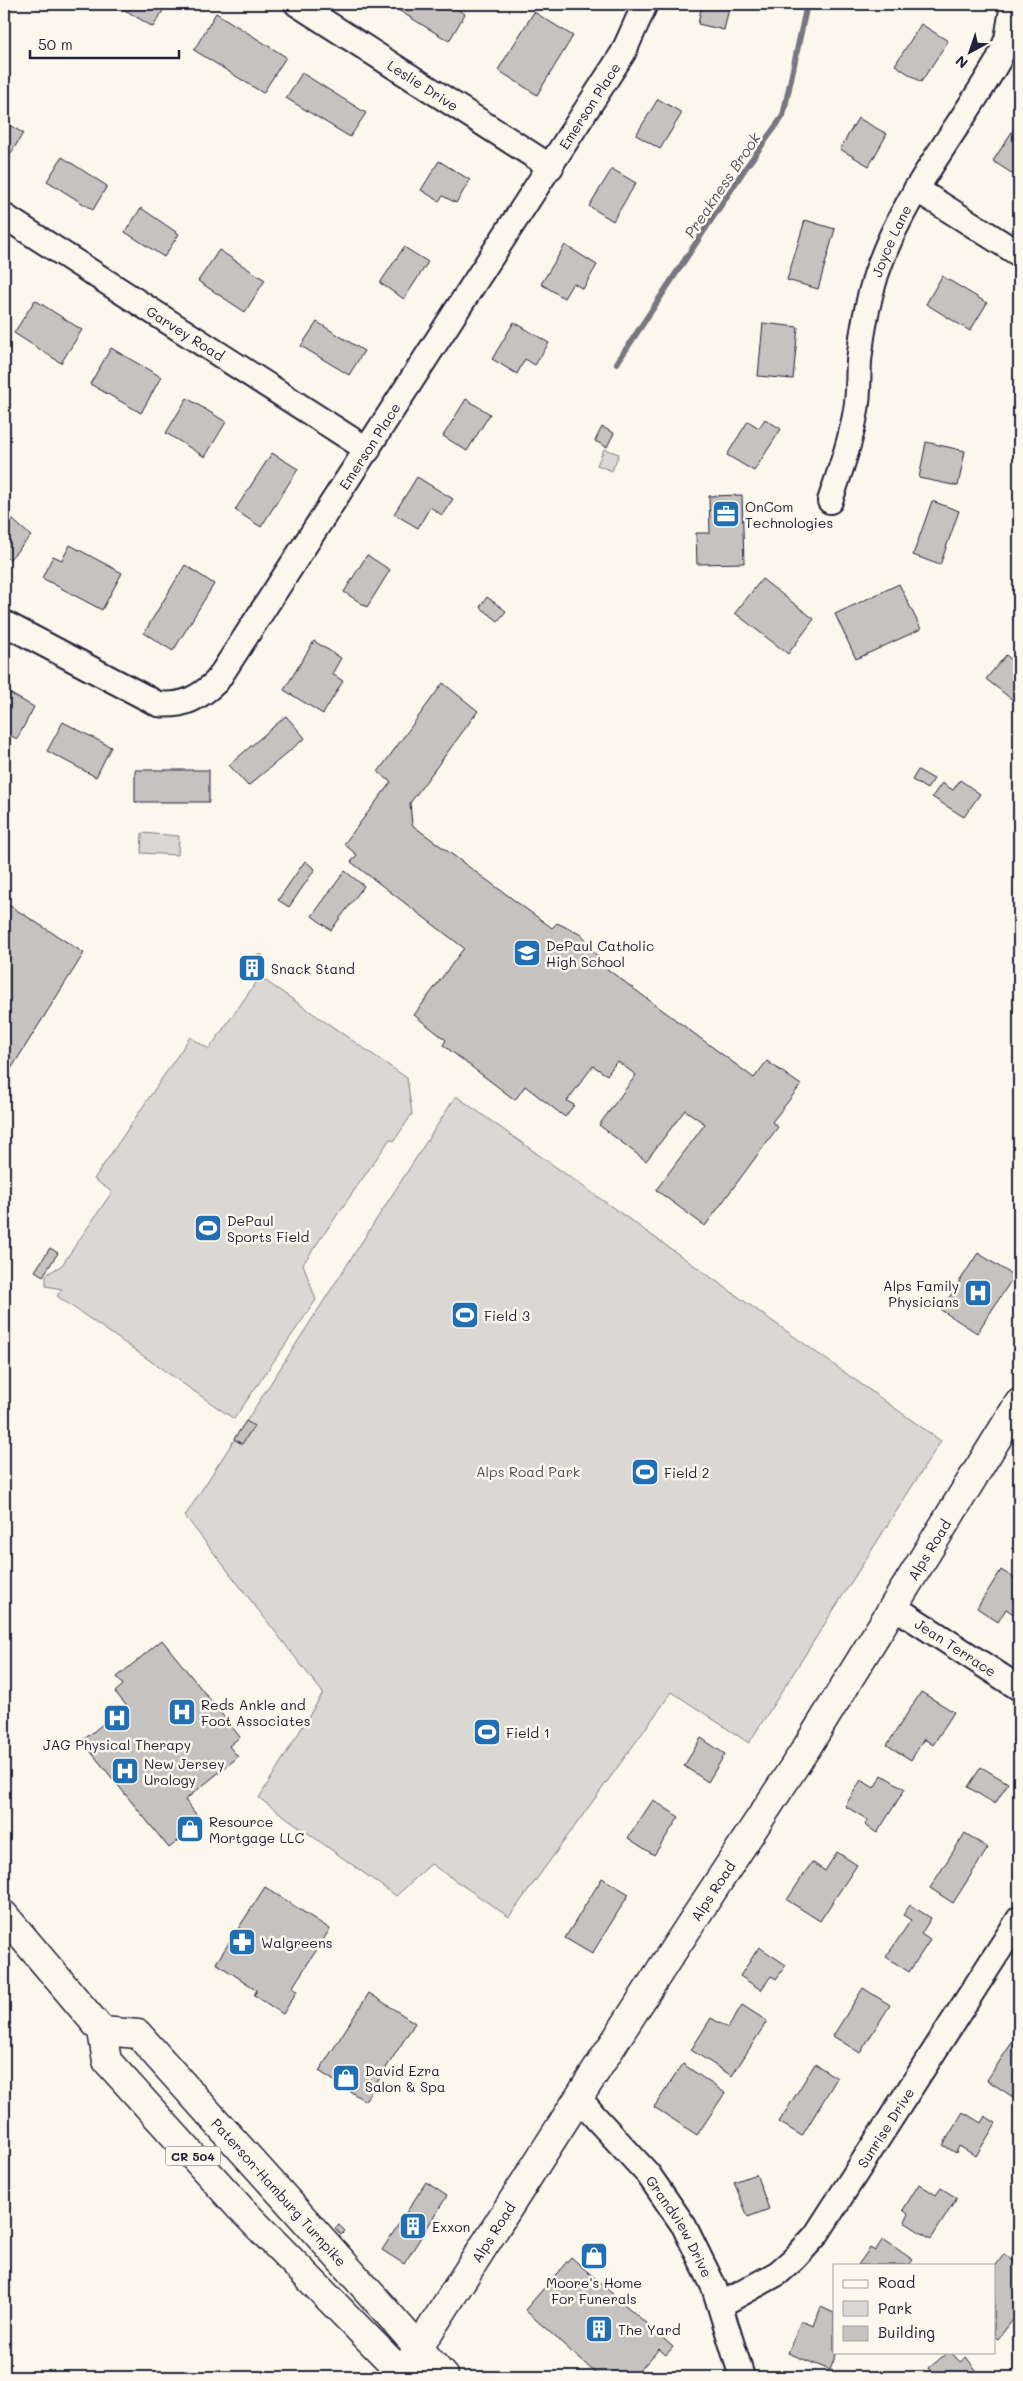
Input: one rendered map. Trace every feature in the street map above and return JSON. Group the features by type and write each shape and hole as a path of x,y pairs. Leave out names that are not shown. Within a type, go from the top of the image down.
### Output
{"main road":[{"name":"Alps Road","path":"403,2376 487,2239 807,1747 1019,1403"},
{"path":"4,1915 102,2031"},
{"name":"Paterson-Hamburg Turnpike","path":"102,2031 138,2034 444,2377"},
{"name":"CR 504","path":"102,2031 107,2061 240,2208 403,2376"}],"street":[{"name":"Leslie Drive","path":"297,4 550,167"},
{"name":"Emerson Place","path":"4,623 158,704 173,706 189,702 204,694 217,682 623,53 645,4"},
{"name":"Joyce Lane","path":"830,501 845,455 856,409 863,333 876,276 890,238 916,189 998,61 1007,39 1013,4"},
{"path":"916,189 1019,254"},
{"name":"Garvey Road","path":"4,216 368,450"},
{"name":"Jean Terrace","path":"893,1606 1019,1688"},
{"name":"Sunrise Drive","path":"720,2305 778,2273 816,2234 1019,1919"},
{"name":"Grandview Drive","path":"579,2098 633,2156 668,2200 684,2226 708,2272 742,2377"}],"green space":[{"path":"604,449 619,454 612,471 597,465"},
{"path":"142,833 179,836 178,855 141,853"},
{"name":"DePaul Sports Field","path":"260,977 407,1078 412,1114 394,1141 390,1139 303,1264 316,1300 234,1419 57,1296 62,1289 46,1286 46,1275 62,1265 112,1192 94,1179 190,1037 209,1049"},
{"name":"Alps Road Park","path":"456,1096 941,1441 749,1743 672,1692 509,1917 431,1864 396,1896 259,1798 323,1693 185,1516"}],"building":[{"path":"115,4 167,4 153,27"},
{"path":"388,4 449,4 465,14 449,41"},
{"path":"702,4 730,4 724,30 698,24"},
{"path":"534,12 573,36 537,95 498,70"},
{"path":"216,13 286,57 263,93 194,50"},
{"path":"921,24 948,41 921,82 895,65"},
{"path":"302,73 366,113 350,137 286,98"},
{"path":"658,99 682,113 660,149 636,135"},
{"path":"858,118 887,134 869,166 840,149"},
{"path":"4,122 23,133 9,157 4,154"},
{"path":"1015,127 1019,129 1019,178 993,161"},
{"path":"62,157 107,186 93,210 47,181"},
{"path":"439,161 470,180 456,203 443,196 439,201 421,190"},
{"path":"612,169 636,183 613,221 589,206"},
{"path":"141,208 179,234 164,257 125,232"},
{"path":"805,220 835,229 818,289 787,280"},
{"path":"565,245 597,265 583,289 573,283 564,298 541,284"},
{"path":"404,247 428,262 404,299 380,283"},
{"path":"219,250 265,280 245,312 198,281"},
{"path":"942,276 987,303 970,331 926,304"},
{"path":"35,300 82,330 61,363 14,333"},
{"path":"317,322 364,351 349,375 301,346"},
{"path":"514,322 549,343 535,365 525,359 517,374 492,359"},
{"path":"763,323 798,327 793,379 758,376"},
{"path":"111,348 161,377 141,413 90,384"},
{"path":"187,398 226,422 205,457 166,433"},
{"path":"466,399 490,414 467,451 443,436"},
{"path":"765,419 781,429 754,471 727,455 748,421 759,428"},
{"path":"602,427 614,433 607,447 595,441"},
{"path":"926,442 965,451 958,486 919,478"},
{"path":"272,453 298,469 261,527 235,510"},
{"path":"417,477 453,499 442,515 430,507 418,528 394,514"},
{"name":"OnCom Technologies","path":"742,495 744,563 697,564 696,533 710,533 709,496"},
{"path":"932,501 959,511 940,565 913,555"},
{"path":"4,512 31,536 9,560 4,555"},
{"path":"70,545 122,573 102,610 42,578 53,556 62,560"},
{"path":"367,555 390,570 367,607 344,592"},
{"path":"185,565 214,584 173,651 144,633"},
{"path":"762,579 814,619 788,654 735,613"},
{"path":"899,584 921,629 856,659 835,614"},
{"path":"487,597 506,611 498,621 480,607"},
{"path":"314,641 341,658 332,674 343,681 323,714 284,690"},
{"path":"1006,655 1019,666 1019,705 986,679"},
{"name":"DePaul Catholic High School","path":"443,683 478,711 410,803 412,825 552,928 557,923 582,935 592,951 598,956 595,960 754,1078 767,1061 801,1085 772,1122 778,1127 705,1226 656,1190 705,1124 685,1110 646,1161 599,1125 636,1075 617,1061 607,1075 593,1066 567,1101 574,1105 565,1117 525,1086 515,1100 443,1045 446,1040 414,1015 464,948 351,862 357,855 344,844 391,782 378,772"},
{"path":"4,690 34,707 17,739 4,732"},
{"path":"286,716 305,738 248,786 229,765"},
{"path":"63,722 111,747 96,777 47,751"},
{"path":"135,770 209,770 209,802 135,802"},
{"path":"918,770 934,779 927,789 912,780"},
{"path":"960,780 980,794 964,817 932,797 942,783 953,790"},
{"path":"305,861 315,869 289,907 278,900"},
{"path":"345,871 364,886 331,930 312,916"},
{"path":"4,902 84,953 4,1080"},
{"name":"Snack Stand","path":"262,955 264,972 241,975 239,964 245,963 244,957"},
{"path":"50,1248 58,1253 43,1276 35,1271"},
{"name":"Alps Family Physicians","path":"978,1253 1014,1276 977,1333 941,1310"},
{"path":"246,1421 254,1426 242,1444 234,1439"},
{"path":"1001,1570 1019,1581 1019,1618 1006,1609 998,1622 977,1608"},
{"path":"162,1640 240,1737 229,1746 238,1757 185,1800 202,1822 169,1848 82,1741 126,1705 115,1692 123,1685 117,1677"},
{"path":"921,1692 954,1712 933,1745 924,1739 911,1760 887,1745"},
{"path":"701,1738 725,1754 708,1782 684,1766"},
{"path":"981,1767 1008,1783 995,1804 968,1787"},
{"path":"882,1775 905,1789 877,1833 865,1825 868,1820 845,1806 861,1780 874,1788"},
{"path":"653,1800 679,1817 654,1855 628,1838"},
{"path":"965,1833 988,1848 953,1903 930,1888"},
{"path":"837,1852 857,1865 820,1921 787,1900 812,1862 825,1871"},
{"path":"602,1878 629,1894 592,1954 565,1938"},
{"path":"265,1887 330,1929 292,1988 297,1991 283,2014 254,1995 257,1990 216,1963"},
{"path":"910,1905 931,1918 921,1934 930,1940 909,1972 886,1957 911,1920 903,1915"},
{"path":"759,1947 786,1965 776,1979 771,1976 761,1990 740,1976"},
{"path":"863,1988 890,2005 860,2053 833,2036"},
{"path":"369,1993 415,2023 365,2101 319,2071"},
{"path":"742,2005 767,2021 732,2076 691,2050 711,2018 728,2028"},
{"path":"1017,2035 1019,2036 1019,2101 987,2080"},
{"path":"683,2064 725,2093 697,2135 654,2107"},
{"path":"815,2064 837,2078 802,2136 779,2122"},
{"path":"963,2112 981,2123 985,2116 996,2123 976,2156 959,2146 956,2153 943,2145"},
{"path":"756,2174 769,2209 748,2217 734,2182"},
{"name":"Exxon","path":"426,2182 447,2196 404,2264 382,2250"},
{"path":"919,2184 936,2195 941,2188 957,2198 931,2239 904,2222 908,2214 903,2210"},
{"path":"339,2225 345,2231 341,2235 335,2228"},
{"path":"883,2239 913,2260 910,2264 859,2264 870,2248 875,2251"},
{"path":"1004,2254 1019,2265 1019,2319 1015,2317 998,2339 996,2338 996,2265"},
{"name":"The Yard","path":"571,2257 673,2347 666,2355 659,2349 634,2377 600,2377 525,2310"},
{"path":"821,2307 833,2313 833,2354 836,2354 830,2370 788,2353 801,2321 814,2326"},
{"path":"946,2354 953,2354 960,2362 966,2357 980,2375 977,2377 936,2377 929,2368"}],"waterway":[{"name":"Preakness Brook","path":"617,363 744,170 783,116 807,4"}],"place":[{"name":"OnCom Technologies","path":"726,514"},
{"name":"DePaul Catholic High School","path":"527,953"},
{"name":"Snack Stand","path":"252,968"},
{"name":"DePaul Sports Field","path":"208,1228"},
{"name":"Alps Family Physicians","path":"978,1293"},
{"name":"Field 3","path":"465,1315"},
{"name":"Field 2","path":"645,1472"},
{"name":"Reds Ankle and Foot Associates","path":"182,1712"},
{"name":"JAG Physical Therapy","path":"117,1718"},
{"name":"Field 1","path":"487,1732"},
{"name":"New Jersey Urology","path":"125,1771"},
{"name":"Resource Mortgage LLC","path":"190,1829"},
{"name":"Walgreens","path":"242,1942"},
{"name":"David Ezra Salon & Spa","path":"346,2078"},
{"name":"Exxon","path":"413,2226"},
{"name":"Moore's Home For Funerals","path":"594,2256"},
{"name":"The Yard","path":"599,2329"}]}
